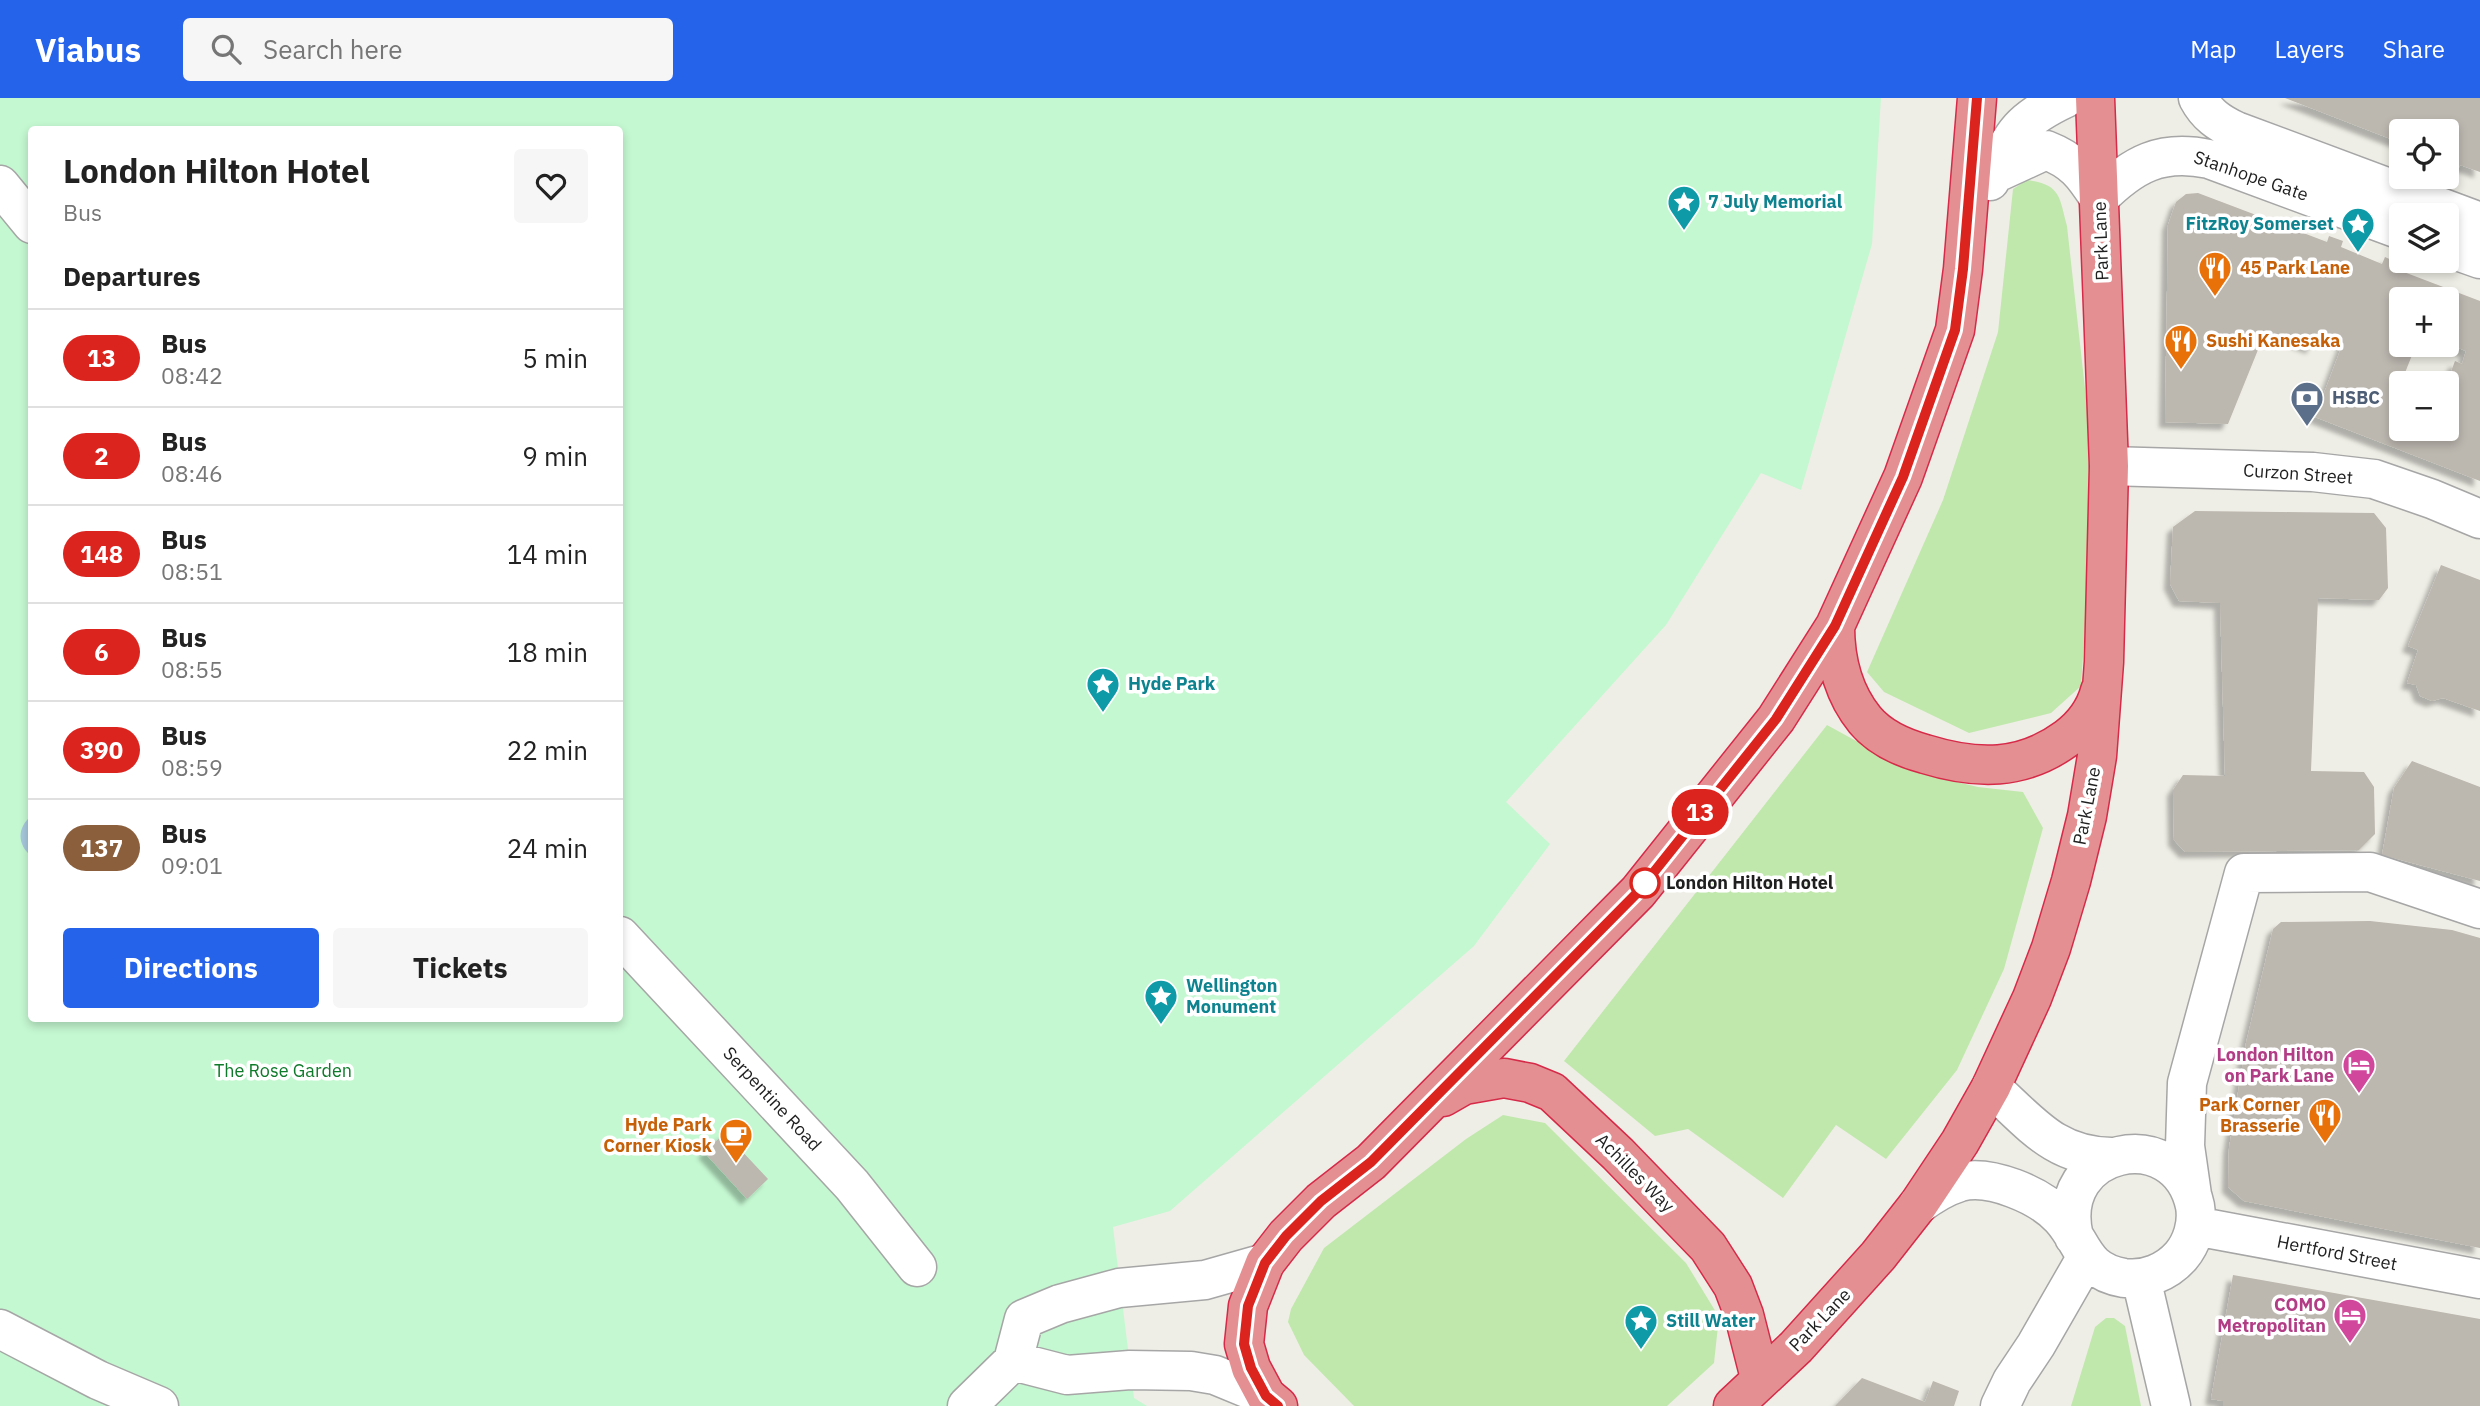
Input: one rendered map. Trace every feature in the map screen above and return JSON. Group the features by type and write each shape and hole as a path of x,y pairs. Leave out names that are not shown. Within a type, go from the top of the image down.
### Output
{"highway":[{"path":"1272,1401 1251,1368 1244,1344 1248,1306 1265,1263 1286,1236 1321,1201 1371,1162 1638,892 1776,719 1835,626 1903,477 1955,330 1966,239 1977,98"},
{"name":"Park Lane","path":"1733,1406 1796,1347 1836,1304 1918,1205 1960,1142 1991,1087 2032,998 2051,948 2071,881 2087,816 2097,757 2103,682 2109,466 2095,98"},
{"path":"1835,626 1835,650 1841,676 1852,701 1867,722 1886,738 1941,759 1983,765 2004,765 2031,759 2055,747 2088,717 2103,682"},
{"name":"Achilles Way","path":"1428,1104 1464,1085 1504,1078 1530,1083 1552,1092 1618,1154 1708,1247 1733,1286 1741,1305 1760,1378"}],"street":[{"path":"1966,239 1978,205 2007,145 2024,123 2039,111 2066,98"},
{"name":"Stanhope Gate","path":"2198,98 2203,108 2217,121 2236,131 2480,222"},
{"path":"1994,174 2046,150 2064,158 2083,173 2099,198"},
{"name":"Stanhope Gate","path":"2099,198 2116,181 2139,166 2160,158 2186,154 2209,159 2389,226"},
{"path":"0,185 28,218"},
{"path":"2459,252 2480,259"},
{"name":"Curzon Street","path":"2109,466 2313,472 2374,480 2432,499 2480,519"},
{"path":"1918,1205 1940,1190 1963,1181 2000,1185 2032,1196 2049,1207 2063,1219 2080,1247 2111,1275 2141,1278 2154,1275 2177,1261 2185,1251 2194,1212 2185,1146 2187,1083 2244,873 2370,872 2480,909"},
{"name":"Serpentine Road","path":"623,939 852,1185 917,1267"},
{"path":"2000,1406 2012,1381 2036,1345 2080,1247 2070,1215 2079,1184 2093,1168 2120,1155 2148,1135 2168,1112 2187,1083"},
{"path":"1991,1087 2043,1134 2066,1149 2092,1157 2145,1154 2161,1160 2175,1169 2186,1182 2194,1212"},
{"name":"Hertford Street","path":"2194,1212 2480,1279"},
{"path":"967,1406 1013,1361 1024,1319 1060,1304 1119,1288 1205,1280 1265,1263"},
{"path":"2141,1278 2171,1406"},
{"path":"0,1329 99,1380 159,1406"},
{"path":"2030,1406 2035,1386 2036,1345"},
{"path":"1013,1361 1066,1375 1130,1370 1215,1374 1272,1401"}],"green space":[{"name":"Hyde Park","path":"0,98 1881,98 1872,244 1801,490 1761,473 1666,625 1506,802 1550,844 1474,946 1170,1211 1113,1227 1134,1398 1147,1406 0,1406"},
{"path":"2027,180 2046,185 2057,194 2067,226 2095,479 2081,686 2051,713 1969,733 1884,692 1867,672 1943,500 1998,332 2013,189"},
{"path":"1827,725 1911,771 1978,787 2023,792 2043,828 2004,969 1957,1070 1886,1159 1836,1125 1783,1198 1688,1129 1655,1136 1564,1061"},
{"path":"1503,1115 1545,1123 1686,1263 1719,1317 1714,1363 1667,1406 1354,1406 1304,1355 1288,1322 1291,1309 1324,1248 1466,1139"},
{"path":"2106,1318 2114,1318 2125,1326 2141,1406 2071,1406 2095,1327"}],"water":[{"path":"28,819 28,853 20,836"}],"building":[{"path":"2285,98 2480,98 2480,172 2460,165 2459,167 2459,119 2389,119 2389,138"},
{"path":"2198,193 2327,242 2329,236 2343,241 2341,247 2382,264 2385,257 2389,259 2389,273 2406,273 2443,287 2389,287 2389,357 2411,357 2406,371 2389,371 2389,441 2459,441 2459,371 2451,371 2455,361 2462,364 2466,351 2459,348 2459,293 2480,301 2480,481 2315,417 2343,343 2318,333 2312,348 2266,330 2228,424 2165,422 2168,225 2176,202 2186,194"},
{"path":"2195,511 2374,513 2386,528 2388,588 2379,600 2318,598 2311,771 2364,772 2374,787 2375,834 2359,850 2185,852 2174,840 2173,790 2183,775 2225,776 2220,603 2179,601 2170,584 2173,527"},
{"path":"2441,565 2480,580 2480,711 2443,698 2432,701 2420,696 2416,685 2407,683 2418,650 2408,646"},
{"path":"2412,761 2480,787 2480,881 2382,855 2394,788"},
{"name":"London Hilton on Park Lane","path":"2370,921 2452,930 2480,938 2480,1248 2244,1201 2228,1187 2229,1148 2246,1043 2273,929 2281,922"},
{"name":"Hyde Park Corner Kiosk","path":"725,1133 768,1179 747,1199 704,1152"},
{"name":"COMO Metropolitan","path":"2233,1275 2480,1319 2480,1406 2223,1406 2223,1401 2211,1399"},
{"path":"1862,1378 1925,1402 1933,1381 1959,1391 1954,1406 1835,1406"}],"bus line":[{"name":"13","path":"1278,1406 1266,1396 1251,1368 1244,1344 1248,1306 1265,1263 1286,1236 1321,1201 1371,1162 1638,892 1776,719 1835,626 1903,477 1955,330 1963,269 1977,98"}],"place":[{"name":"7 July Memorial","path":"1684,232"},
{"name":"FitzRoy Somerset","path":"2358,254"},
{"name":"45 Park Lane","path":"2215,298"},
{"name":"Sushi Kanesaka","path":"2181,371"},
{"name":"HSBC","path":"2307,428"},
{"name":"Hyde Park","path":"1103,714"},
{"name":"London Hilton Hotel","path":"1645,883"},
{"name":"Wellington Monument","path":"1161,1026"},
{"name":"London Hilton on Park Lane","path":"2359,1095"},
{"name":"Park Corner Brasserie","path":"2325,1145"},
{"name":"Hyde Park Corner Kiosk","path":"736,1165"},
{"name":"COMO Metropolitan","path":"2350,1345"},
{"name":"Still Water","path":"1641,1351"}],"park label":[{"name":"The Rose Garden","path":"283,1071"}]}
